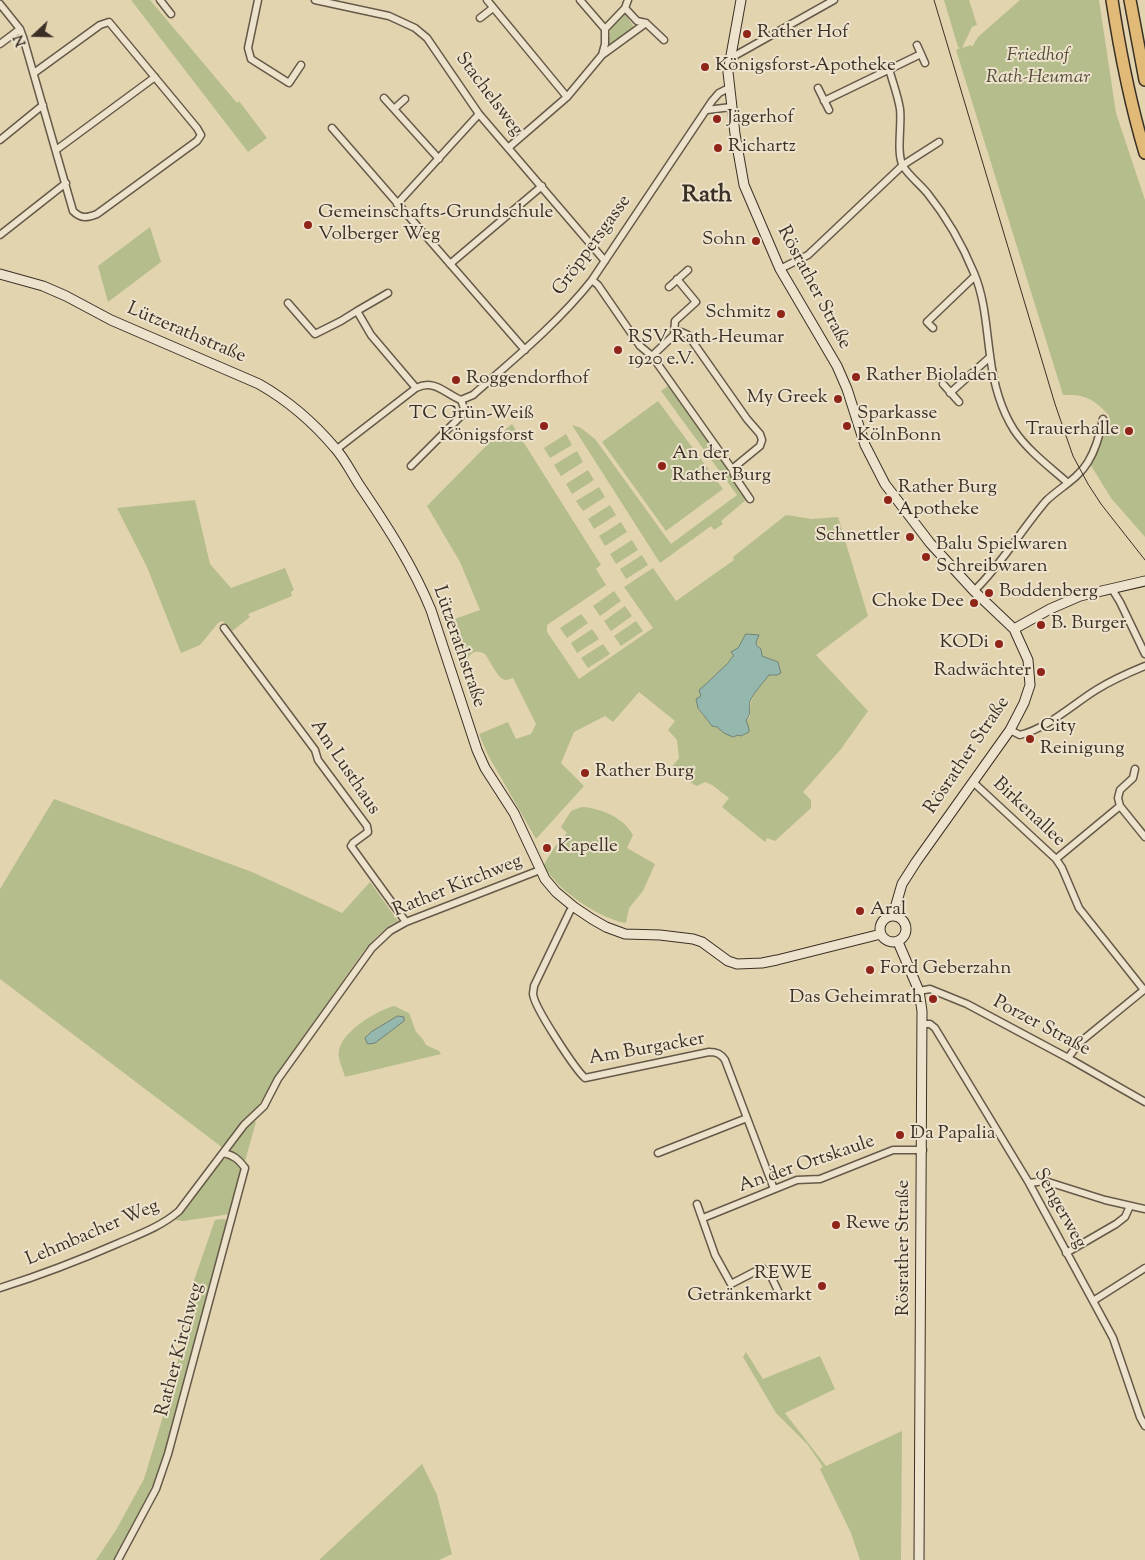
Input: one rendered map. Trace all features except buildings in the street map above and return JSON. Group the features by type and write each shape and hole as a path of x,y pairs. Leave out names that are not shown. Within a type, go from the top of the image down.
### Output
{"highway":[{"path":"1112,0 1124,72 1145,153"},
{"path":"1130,0 1145,80"}],"main road":[{"name":"Rösrather Straße","path":"741,0 729,59 731,107 744,185 780,268 837,366 847,389 865,445 885,484 930,543 974,591 1014,629 1028,660 1030,685 1024,703 1010,730 902,884 893,916"},
{"name":"Lützerathstraße","path":"0,274 43,286 111,320 259,384 273,392 313,424 337,449 384,523 420,586 431,610 477,750 485,768 514,813 540,870 550,886 574,907 606,927 625,934 675,936 702,942 728,961 737,964 778,960 881,934"},
{"path":"1014,629 1050,609 1080,596 1145,581"},
{"path":"893,916 901,918 906,925 906,933 898,942 886,940 881,934 880,925 882,921 893,916"},
{"name":"Rösrather Straße","path":"898,942 919,991 922,1003 923,1150 918,1560"}],"street":[{"path":"160,0 171,14"},
{"path":"258,0 248,48 251,59 289,83 302,65"},
{"name":"Stachelsweg","path":"315,0 389,16 415,28 427,38 479,114 605,260"},
{"path":"487,0 567,97"},
{"path":"580,0 605,29 605,44 602,55"},
{"path":"605,29 626,8 628,0"},
{"path":"729,59 834,0"},
{"path":"0,4 20,29 74,211 84,218 97,214 196,141 201,135 109,22 100,25 34,73"},
{"path":"480,18 493,8"},
{"path":"626,8 638,21 646,23 664,40"},
{"path":"508,148 567,97 602,55 646,23"},
{"path":"0,44 20,29"},
{"path":"917,46 925,63"},
{"path":"824,101 921,54"},
{"path":"889,69 897,93 900,110 900,152 903,165 948,221 965,251 975,276 985,311 990,357 998,395 1015,431 1034,453 1068,483"},
{"path":"56,150 155,77"},
{"name":"Gröppersgasse","path":"461,400 473,395 525,350 575,300 592,280 718,93 729,88"},
{"path":"818,88 829,110"},
{"path":"384,98 439,159"},
{"path":"394,109 405,99"},
{"path":"0,140 44,105"},
{"path":"707,110 731,107"},
{"path":"397,204 479,114"},
{"path":"332,128 525,350"},
{"path":"780,268 808,255 903,165 939,142"},
{"path":"0,235 66,183"},
{"path":"450,264 542,186"},
{"path":"668,287 688,270"},
{"path":"933,328 927,322 975,276"},
{"path":"592,280 598,285 640,346 652,356 732,469 735,478 750,499"},
{"path":"674,335 675,321 696,302 677,280"},
{"path":"288,303 315,334 388,293"},
{"path":"357,310 371,335 416,388"},
{"path":"652,356 674,335 681,332 688,336 747,419 760,434 762,440 760,446 732,469"},
{"path":"950,392 990,357"},
{"path":"337,449 416,388 425,384 433,384 461,400 464,408 461,416 411,466"},
{"path":"943,384 959,402"},
{"path":"974,591 988,577 1047,501 1088,463 1096,445 1103,419"},
{"path":"1112,590 1145,654"},
{"name":"Am Lusthaus","path":"224,628 315,750 318,760 367,826 368,832 352,843 351,846 406,922"},
{"path":"1010,730 1020,735 1028,733 1113,680 1145,666"},
{"path":"1136,769 1133,778 1118,794 1120,806 1145,837"},
{"name":"Birkenallee","path":"973,782 1056,859 1062,868 1079,908 1145,990"},
{"path":"1056,859 1120,806"},
{"name":"Rather Kirchweg","path":"244,1125 264,1106 278,1079 372,948 390,931 406,922 540,870"},
{"name":"Am Burgacker","path":"574,907 570,911 532,993 536,1004 573,1066 585,1078 716,1052 721,1055 725,1060 774,1189"},
{"name":"Porzer Straße","path":"919,991 930,990 963,1003 1068,1058 1145,1102"},
{"path":"1068,1058 1079,1043 1145,990"},
{"name":"Sengerweg","path":"922,1024 930,1024 935,1028 1029,1183 1066,1253 1094,1300 1112,1338 1140,1417 1145,1426"},
{"path":"658,1153 747,1118"},
{"name":"Lehmbacher Weg","path":"0,1288 72,1263 167,1221 179,1211 244,1125"},
{"name":"An der Ortskaule","path":"703,1218 797,1180 820,1179 892,1150 923,1150"},
{"name":"Rather Kirchweg","path":"118,1560 156,1489 168,1454 244,1176 245,1168 238,1158 230,1154 223,1154"},
{"path":"1029,1183 1045,1181 1105,1200 1145,1209"},
{"path":"697,1204 715,1255 731,1284 760,1269 764,1269 770,1274 780,1295"},
{"path":"1066,1253 1116,1224 1125,1217 1130,1206"},
{"path":"1094,1300 1145,1268"}],"green space":[{"path":"131,0 150,0 237,103 239,101 267,138 248,152"},
{"name":"Friedhof Rath-Heumar","path":"944,0 969,0 977,25 972,27 962,48 971,45 972,47 978,37 1020,0 1099,0 1116,113 1145,200 1145,537 1111,498 1090,464 1109,424 1109,415 1089,399 1078,395 1063,395 956,50 960,48 958,47"},
{"path":"625,14 634,27 611,47 608,46 611,28"},
{"path":"150,227 161,262 108,302 98,266"},
{"path":"668,386 749,499 721,521 723,524 714,530 711,526 660,563 572,425 581,428 595,439 671,544 737,495 661,391"},
{"name":"An der Rather Burg","path":"658,401 723,489 666,531 602,442"},
{"path":"512,424 601,565 596,569 606,585 547,625 547,632 579,679 653,628 624,587 653,568 676,601 734,560 733,557 786,515 812,519 838,517 868,616 816,655 868,711 841,749 803,792 811,800 811,808 775,841 767,838 765,842 722,807 729,798 712,785 705,782 697,786 678,772 670,778 666,774 679,758 677,740 668,730 675,721 639,692 613,722 605,716 574,732 561,763 584,786 536,839 488,755 479,734 508,722 516,739 531,734 536,724 513,678 502,679 485,654 481,652 472,653 468,658 467,666 462,668 446,622 480,610 460,562 427,506 489,443","holes":["746,634 754,636 762,656 778,662 781,673 777,675 769,674 757,689 752,698 750,717 746,720 748,732 742,736 733,737 712,726 698,709 701,696 699,690 734,656 731,652 738,648"]},
{"path":"566,434 572,445 550,458 544,448"},
{"path":"577,451 583,462 561,476 554,465"},
{"path":"588,470 594,480 572,494 566,484"},
{"path":"599,487 605,497 583,511 576,501"},
{"path":"195,500 210,564 231,588 285,568 294,590 291,592 292,596 248,614 250,617 231,632 223,621 219,622 200,645 181,653 147,567 117,508"},
{"path":"610,505 616,515 594,529 588,519"},
{"path":"621,522 627,532 605,546 599,536"},
{"path":"632,540 638,550 616,564 610,554"},
{"path":"642,555 648,565 626,579 620,569"},
{"path":"614,591 621,601 600,616 593,606"},
{"path":"625,606 632,616 611,631 604,621"},
{"path":"581,614 588,623 567,638 560,628"},
{"path":"636,621 643,631 621,646 614,636"},
{"path":"592,629 599,639 577,653 571,643"},
{"path":"603,644 610,654 588,668 581,658"},
{"path":"54,799 252,872 342,913 370,882 398,921 390,925 375,938 363,952 303,1037 256,1109 223,1148 0,979 0,889"},
{"path":"582,807 597,809 618,819 633,835 627,848 655,864 643,891 629,908 626,923 610,918 583,904 561,887 543,866 554,848 567,833 561,827 571,811"},
{"path":"394,1006 409,1013 416,1032 426,1045 439,1051 441,1054 345,1077 339,1056 342,1043 353,1029 361,1023 378,1012"},
{"path":"252,1120 256,1122 245,1161 235,1153 228,1151"},
{"path":"230,1157 239,1163 241,1173 230,1214 183,1221 176,1220 175,1217 220,1161"},
{"path":"215,1220 228,1220 160,1468 129,1534 114,1560 96,1560 116,1530 144,1479 182,1346 190,1312 192,1286"},
{"path":"746,1352 763,1379 820,1356 835,1389 785,1413 826,1466 902,1431 901,1560 860,1560 851,1533 820,1469 823,1467 808,1445 776,1413 743,1357"},
{"path":"422,1464 437,1495 452,1554 439,1560 319,1560"}],"water":[{"path":"746,634 759,635 756,642 757,646 761,649 762,656 778,662 781,673 769,675 750,701 749,716 746,720 749,732 733,737 712,726 698,708 696,699 701,696 699,690 734,656 731,652 738,648"},
{"path":"398,1016 404,1017 404,1021 375,1043 367,1043 365,1038 371,1032"}],"tram line":[{"path":"934,0 1055,404 1073,456 1101,504 1145,560"}],"place":[{"name":"Rather Hof","path":"747,34"},
{"name":"Königsforst-Apotheke","path":"705,67"},
{"name":"Jägerhof","path":"717,119"},
{"name":"Richartz","path":"718,148"},
{"name":"Gemeinschafts-Grundschule Volberger Weg","path":"308,225"},
{"name":"Sohn","path":"756,241"},
{"name":"Schmitz","path":"781,314"},
{"name":"RSV Rath-Heumar 1920 e.V.","path":"618,350"},
{"name":"Rather Bioladen","path":"856,377"},
{"name":"Roggendorfhof","path":"456,380"},
{"name":"My Greek","path":"838,399"},
{"name":"TC Grün-Weiß Königsforst","path":"544,426"},
{"name":"Sparkasse KölnBonn","path":"847,426"},
{"name":"Trauerhalle","path":"1129,431"},
{"name":"An der Rather Burg","path":"662,466"},
{"name":"Rather Burg Apotheke","path":"888,500"},
{"name":"Schnettler","path":"910,537"},
{"name":"Balu Spielwaren Schreibwaren","path":"926,557"},
{"name":"Boddenberg","path":"989,593"},
{"name":"Choke Dee","path":"974,603"},
{"name":"B. Burger","path":"1041,625"},
{"name":"KODi","path":"999,644"},
{"name":"Radwächter","path":"1041,672"},
{"name":"City Reinigung","path":"1030,739"},
{"name":"Rather Burg","path":"585,773"},
{"name":"Kapelle","path":"547,848"},
{"name":"Aral","path":"860,911"},
{"name":"Ford Geberzahn","path":"870,970"},
{"name":"Das Geheimrath","path":"933,999"},
{"name":"Da Papalia","path":"900,1135"},
{"name":"Rewe","path":"836,1225"},
{"name":"REWE Getränkemarkt","path":"822,1286"}],"district":[{"name":"Rath","path":"707,197"}]}
